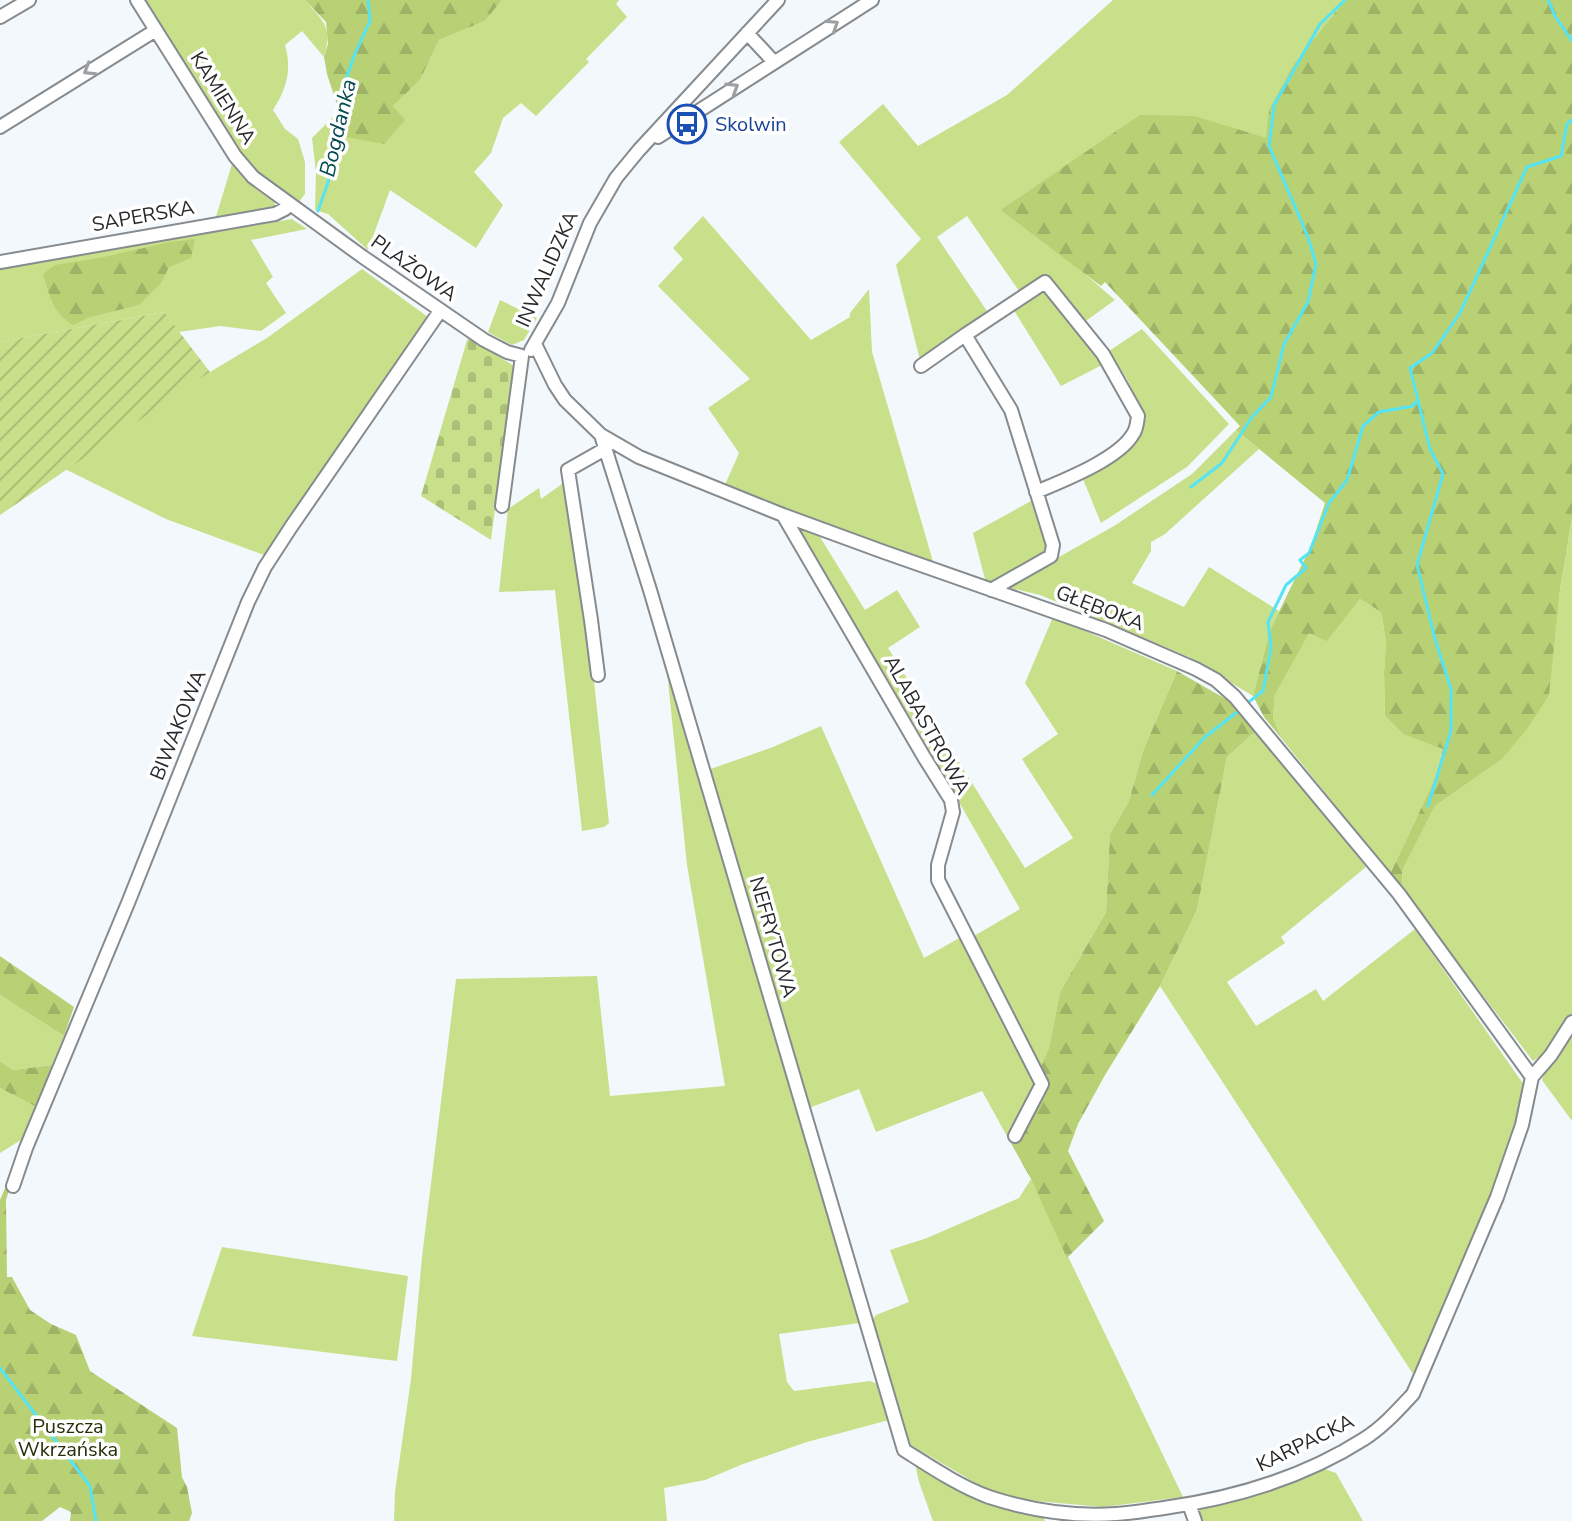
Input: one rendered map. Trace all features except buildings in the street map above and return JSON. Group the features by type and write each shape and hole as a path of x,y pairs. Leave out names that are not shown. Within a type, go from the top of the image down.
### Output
{"street":[{"path":"0,17 29,0"},
{"name":"KAMIENNA","path":"137,0 243,168 290,204"},
{"name":"INWALIDZKA","path":"502,506 522,356 531,351 558,303 601,201 639,150 778,0"},
{"name":"INWALIDZKA","path":"639,150 872,0"},
{"path":"0,127 156,30"},
{"path":"747,33 774,62"},
{"path":"683,103 684,111 692,114"},
{"name":"SAPERSKA","path":"0,262 275,214 290,204"},
{"name":"PLAŻOWA","path":"290,204 440,311 494,346 522,356"},
{"path":"921,366 1045,282 1103,354 1138,416 1132,437 1111,454 1086,471 1036,492"},
{"name":"BIWAKOWA","path":"13,1186 248,602 265,567 440,311"},
{"path":"965,335 1011,410 1053,545 1051,556 991,590"},
{"name":"GŁĘBOKA","path":"535,344 565,400 601,435 639,457 783,515 1106,630 1216,680 1235,697 1399,894 1532,1077"},
{"name":"NEFRYTOWA","path":"601,435 904,1450"},
{"path":"598,675 568,470 605,449"},
{"name":"ALABASTROWA","path":"783,515 951,800 953,812 938,865 938,880 1042,1084 1015,1136"},
{"name":"KARPACKA","path":"904,1450 959,1483 990,1497 1072,1514 1118,1514 1189,1504 1269,1485 1318,1464 1365,1438 1394,1415 1413,1394 1497,1197 1522,1125 1532,1077 1551,1055 1572,1022"},
{"path":"1189,1504 1195,1521"}],"green space":[{"path":"146,0 305,0 321,19 327,31 324,57 302,31 285,45 287,79 273,110 285,129 298,139 305,162 305,194 299,202 254,169 233,142"},
{"path":"305,0 502,0 485,21 439,40 420,80 393,106 405,120 384,144 335,135 339,111 324,57 328,44 326,22"},
{"path":"502,0 619,0 616,4 627,17 586,59 589,62 536,116 521,103 503,118 491,153 474,172 503,205 476,248 390,190 368,250 328,214 315,210 316,172 312,138 339,111 393,106 420,80 439,40 485,21"},
{"path":"1113,0 1345,0 1295,62 1266,139 1195,116 1064,167 1000,210 1115,300 1076,328 1104,364 1061,386 1013,309 1026,301 967,216 937,237 987,311 920,360 896,265 921,239 839,142 883,104 918,146 1007,95"},
{"path":"1345,0 1572,0 1572,518 1559,596 1549,695 1527,729 1501,760 1435,806 1402,871 1403,891 1390,874 1432,785 1443,749 1403,734 1385,716 1386,642 1381,612 1360,599 1327,641 1309,633 1275,695 1273,718 1282,739 1264,717 1253,696 1270,630 1311,546 1325,503 1236,430 1240,426 1105,282 1101,286 1000,210 1140,115 1195,116 1266,138 1269,110 1295,62"},
{"path":"232,164 245,180 275,202 270,210 215,220"},
{"path":"703,216 811,340 850,317 869,289 872,352 934,565 724,487 739,453 708,408 750,379 658,286 683,259 673,248"},
{"path":"292,219 307,229 251,240 273,277 266,283 286,313 261,331 220,326 179,332 164,312 0,342 0,268"},
{"path":"195,239 191,258 169,267 161,283 139,305 90,317 73,325 56,309 43,274 55,265"},
{"path":"362,269 428,317 292,513 267,556 166,519 65,469 210,372 267,338"},
{"path":"500,300 537,318 524,340 512,345 488,332"},
{"path":"164,312 210,372 0,515 0,342"},
{"path":"1142,329 1229,424 1187,467 1101,523 1083,479 1135,444 1146,419 1127,379 1109,351"},
{"path":"468,337 514,366 491,540 421,496"},
{"path":"1236,430 1259,449 1165,534 1151,542 1151,551 1132,583 1184,607 1209,567 1279,611 1270,630 1253,696 1189,657 1040,595 1006,587 1114,526 1192,474"},
{"path":"562,484 567,485 588,624 609,823 604,827 582,831 555,590 499,592 508,509 539,488 541,499"},
{"path":"1031,501 1046,548 1045,554 990,584 986,583 973,533"},
{"path":"1572,518 1572,1016 1546,1053 1533,1061 1403,891 1402,871 1435,806 1501,760 1559,596"},
{"path":"796,527 820,537 865,610 897,590 920,627 888,648 1025,868 1073,838 1022,759 1058,734 1025,683 1053,617 1177,671 1143,751 1129,801 1110,834 1106,912 1060,992 1049,1048 1008,1138 982,1091 876,1132 859,1089 809,1108 708,770 821,726 924,958 961,937 974,936 1020,909 918,730"},
{"path":"1360,599 1381,612 1386,642 1385,716 1403,734 1443,748 1432,785 1390,874 1282,739 1273,718 1275,695 1309,632 1327,640"},
{"path":"666,662 860,1323 779,1334 787,1382 794,1391 870,1381 878,1384 889,1420 807,1442 705,1480 664,1488 667,1521 394,1521 456,979 597,976 610,1096 725,1086 687,865"},
{"path":"1177,671 1238,706 1257,730 1227,757 1197,910 1160,986 1078,1124 1068,1151 1104,1221 1067,1258 1031,1179 1008,1138 1049,1048 1060,992 1106,912 1110,834 1129,801 1143,751"},
{"path":"1257,730 1366,867 1281,937 1285,943 1227,982 1256,1026 1316,989 1323,1001 1415,929 1524,1085 1513,1133 1478,1229 1415,1377 1160,986 1197,910 1227,757"},
{"path":"0,956 74,1007 64,1036 0,995"},
{"path":"0,995 64,1036 52,1065 13,1070 0,1061"},
{"path":"1572,1035 1572,1121 1542,1080"},
{"path":"0,1061 13,1070 52,1065 38,1108 0,1088"},
{"path":"0,1088 38,1108 24,1138 0,1153"},
{"path":"1031,1179 1183,1497 1103,1507 1012,1499 979,1485 911,1445 872,1320 876,1315 909,1302 890,1250 927,1238 1019,1198"},
{"name":"Puszcza Wkrzańska","path":"11,1184 6,1200 7,1277 12,1277 30,1310 76,1335 90,1371 177,1428 182,1477 192,1513 189,1521 70,1521 71,1512 60,1507 42,1521 0,1521 0,1200 5,1188"},
{"path":"222,1247 408,1276 397,1361 192,1336"},
{"path":"915,1463 1002,1508 1043,1517 1045,1521 933,1521"},
{"path":"1319,1467 1336,1473 1363,1521 1201,1521 1196,1511 1263,1492"}],"waterway":[{"name":"Bogdanka","path":"318,211 332,171 343,124 339,100 370,21 368,0"},
{"path":"1191,487 1222,463 1252,417 1271,397 1284,344 1308,302 1316,264 1308,237 1269,146 1274,105 1320,24 1345,0"},
{"path":"1548,0 1572,41"},
{"path":"1428,806 1451,731 1451,689 1417,565 1443,474 1430,449 1410,368 1432,353 1460,313 1527,167 1561,156 1567,124 1572,120"},
{"path":"1246,704 1263,691 1271,648 1268,622 1286,585 1306,568 1300,560 1309,553 1329,503 1347,480 1363,426 1379,412 1413,406 1417,401"},
{"path":"1152,795 1205,737 1241,709"},
{"path":"0,1368 90,1486 96,1521"}],"place":[{"name":"Skolwin","path":"687,124"}]}
